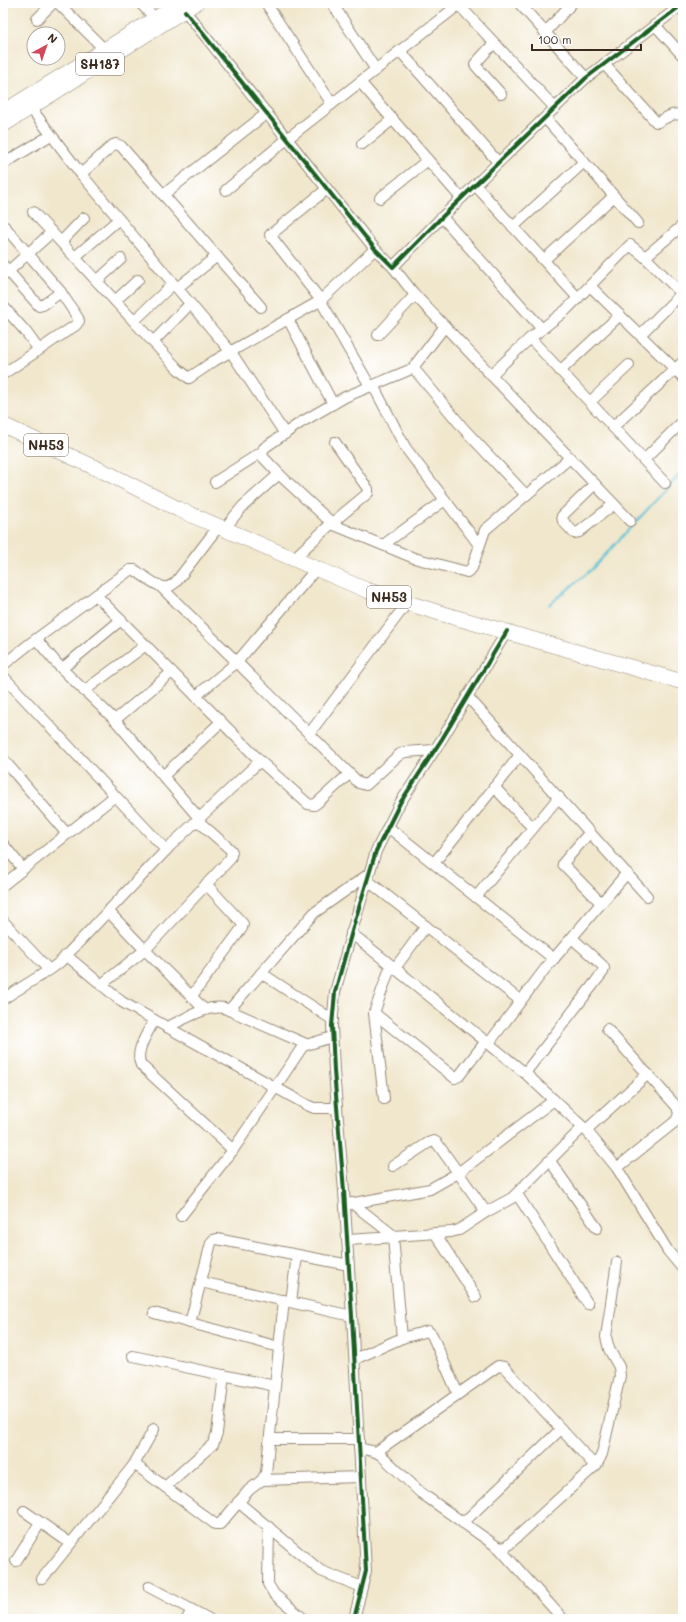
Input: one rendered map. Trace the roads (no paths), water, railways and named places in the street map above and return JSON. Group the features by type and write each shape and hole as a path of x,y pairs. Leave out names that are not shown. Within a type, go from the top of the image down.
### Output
{"highway":[{"name":"NH53","path":"3,425 109,474 178,509 366,590 683,682"}],"main road":[{"name":"SH187","path":"108,53 155,18 182,7 197,3"},
{"name":"SH187","path":"3,126 27,103 182,7"},
{"name":"SH187","path":"3,111 27,103"}],"street":[{"path":"37,19 53,3"},
{"path":"58,3 108,53"},
{"path":"140,3 155,18"},
{"path":"266,3 332,104"},
{"path":"332,3 376,70"},
{"path":"519,3 586,78"},
{"path":"545,33 572,3"},
{"path":"226,190 287,139 459,4 555,108"},
{"path":"391,265 442,217 458,195 475,185 586,78 683,4"},
{"path":"182,7 266,114 378,252 391,265 415,295 630,520"},
{"path":"655,25 683,56"},
{"path":"494,43 475,64 501,94"},
{"path":"400,51 498,162"},
{"path":"604,64 654,120 658,122 675,114 680,114 683,118"},
{"path":"360,82 458,195"},
{"path":"27,103 81,174 226,346 285,434"},
{"path":"163,195 266,114"},
{"path":"545,118 638,223"},
{"path":"362,144 393,119"},
{"path":"3,164 51,135"},
{"path":"81,174 113,145 118,145 262,307"},
{"path":"380,198 428,160"},
{"path":"513,227 584,162"},
{"path":"475,185 578,298"},
{"path":"327,189 270,235 312,289 371,386 405,447 479,545"},
{"path":"544,260 614,196"},
{"path":"33,212 178,369 186,377 190,378 214,361 226,346 288,319 319,300 378,252"},
{"path":"442,217 542,329"},
{"path":"61,242 84,218"},
{"path":"75,257 119,220"},
{"path":"645,257 683,225"},
{"path":"3,374 76,325 79,321 61,292 29,253 5,227"},
{"path":"52,232 29,253 5,271 39,306 43,305 61,292"},
{"path":"491,375 530,338 566,310 630,245 645,257 682,293 640,335"},
{"path":"134,321 175,286 217,256"},
{"path":"97,281 121,260"},
{"path":"115,301 138,280"},
{"path":"590,286 683,377"},
{"path":"378,335 415,295"},
{"path":"153,342 190,304"},
{"path":"3,306 26,332 39,350"},
{"path":"560,371 620,315"},
{"path":"288,319 333,404"},
{"path":"215,482 262,452 264,448 285,434 350,394 414,368 445,326"},
{"path":"530,338 665,483"},
{"path":"613,427 683,362"},
{"path":"590,402 629,365"},
{"path":"414,368 464,428 526,495"},
{"path":"644,460 679,425"},
{"path":"293,559 332,523 367,495 369,491 335,442"},
{"path":"262,452 261,455 279,474 332,523 414,558 464,572 471,570 485,530 570,458"},
{"path":"159,586 170,586 176,582 221,528 279,474"},
{"path":"595,484 562,516 563,521 574,533 579,532 614,504"},
{"path":"382,545 445,500"},
{"path":"196,696 237,662 316,569"},
{"path":"3,665 36,638 130,570 135,570 159,586 359,783 366,785 400,754 405,752 434,750"},
{"path":"96,595 260,761 311,805 317,803 349,774"},
{"path":"309,734 407,603"},
{"path":"61,668 121,620"},
{"path":"354,1619 366,1571 347,1240 348,1204 337,1108 332,1037 335,992 376,851 400,803 468,696 507,631"},
{"path":"36,638 61,668 115,720 198,819 232,852 230,859 145,950 101,985"},
{"path":"84,691 146,645"},
{"path":"115,720 172,672"},
{"path":"3,676 166,850"},
{"path":"468,696 647,896"},
{"path":"163,776 221,722"},
{"path":"434,863 520,755"},
{"path":"3,759 67,834"},
{"path":"3,999 49,970 66,955 166,850 260,761"},
{"path":"494,787 533,828"},
{"path":"3,885 115,796"},
{"path":"476,897 559,798"},
{"path":"388,827 554,959"},
{"path":"590,832 563,864 601,903"},
{"path":"3,844 23,869"},
{"path":"374,1013 454,1078 459,1076 554,959 627,873"},
{"path":"368,877 426,926 521,1001"},
{"path":"229,1010 314,913 368,877"},
{"path":"191,997 243,924 206,884"},
{"path":"108,911 205,1010"},
{"path":"3,921 49,970"},
{"path":"384,1099 374,1013 393,966 426,926"},
{"path":"351,933 525,1073 584,1129 617,1168 668,1251 683,1269"},
{"path":"525,1073 603,972 604,968 602,965 572,938"},
{"path":"66,955 122,1002 310,1107 337,1108"},
{"path":"261,973 333,1020"},
{"path":"167,1027 205,1010 219,1007 306,1044"},
{"path":"154,1020 140,1048 138,1060 141,1065 233,1150"},
{"path":"608,1029 677,1107 679,1112 679,1118 617,1168"},
{"path":"181,1216 233,1150 301,1049 306,1044 332,1037"},
{"path":"347,1240 395,1237 459,1230 517,1194 584,1129 648,1074"},
{"path":"348,1204 424,1191 458,1172 554,1100"},
{"path":"393,1166 428,1142 434,1141 437,1143 486,1212"},
{"path":"550,1161 597,1228"},
{"path":"517,1194 588,1304"},
{"path":"348,1204 395,1237"},
{"path":"435,1233 476,1297"},
{"path":"395,1237 402,1338"},
{"path":"190,1323 213,1240 217,1239 349,1265"},
{"path":"133,1466 137,1466 215,1524 220,1524 249,1490 262,1480 266,1473 279,1347 297,1255"},
{"path":"499,1548 506,1547 595,1466 602,1454 620,1376 619,1367 609,1349 606,1337 617,1262"},
{"path":"201,1282 352,1316"},
{"path":"154,1313 279,1347"},
{"path":"355,1360 402,1338 425,1330 430,1333 458,1394"},
{"path":"133,1356 275,1386"},
{"path":"376,1452 501,1365 595,1466"},
{"path":"165,1487 213,1444 217,1433 224,1375"},
{"path":"42,1579 133,1466 154,1429"},
{"path":"463,1523 561,1429"},
{"path":"270,1439 359,1444 381,1455 421,1493 499,1548 563,1619"},
{"path":"262,1480 361,1477"},
{"path":"238,1502 321,1571 362,1587"},
{"path":"24,1511 70,1544"},
{"path":"16,1561 40,1523"},
{"path":"269,1527 268,1584 274,1594 304,1619"},
{"path":"150,1587 189,1614 209,1619"}],"waterway":[{"path":"549,605 592,569 683,471"}]}
